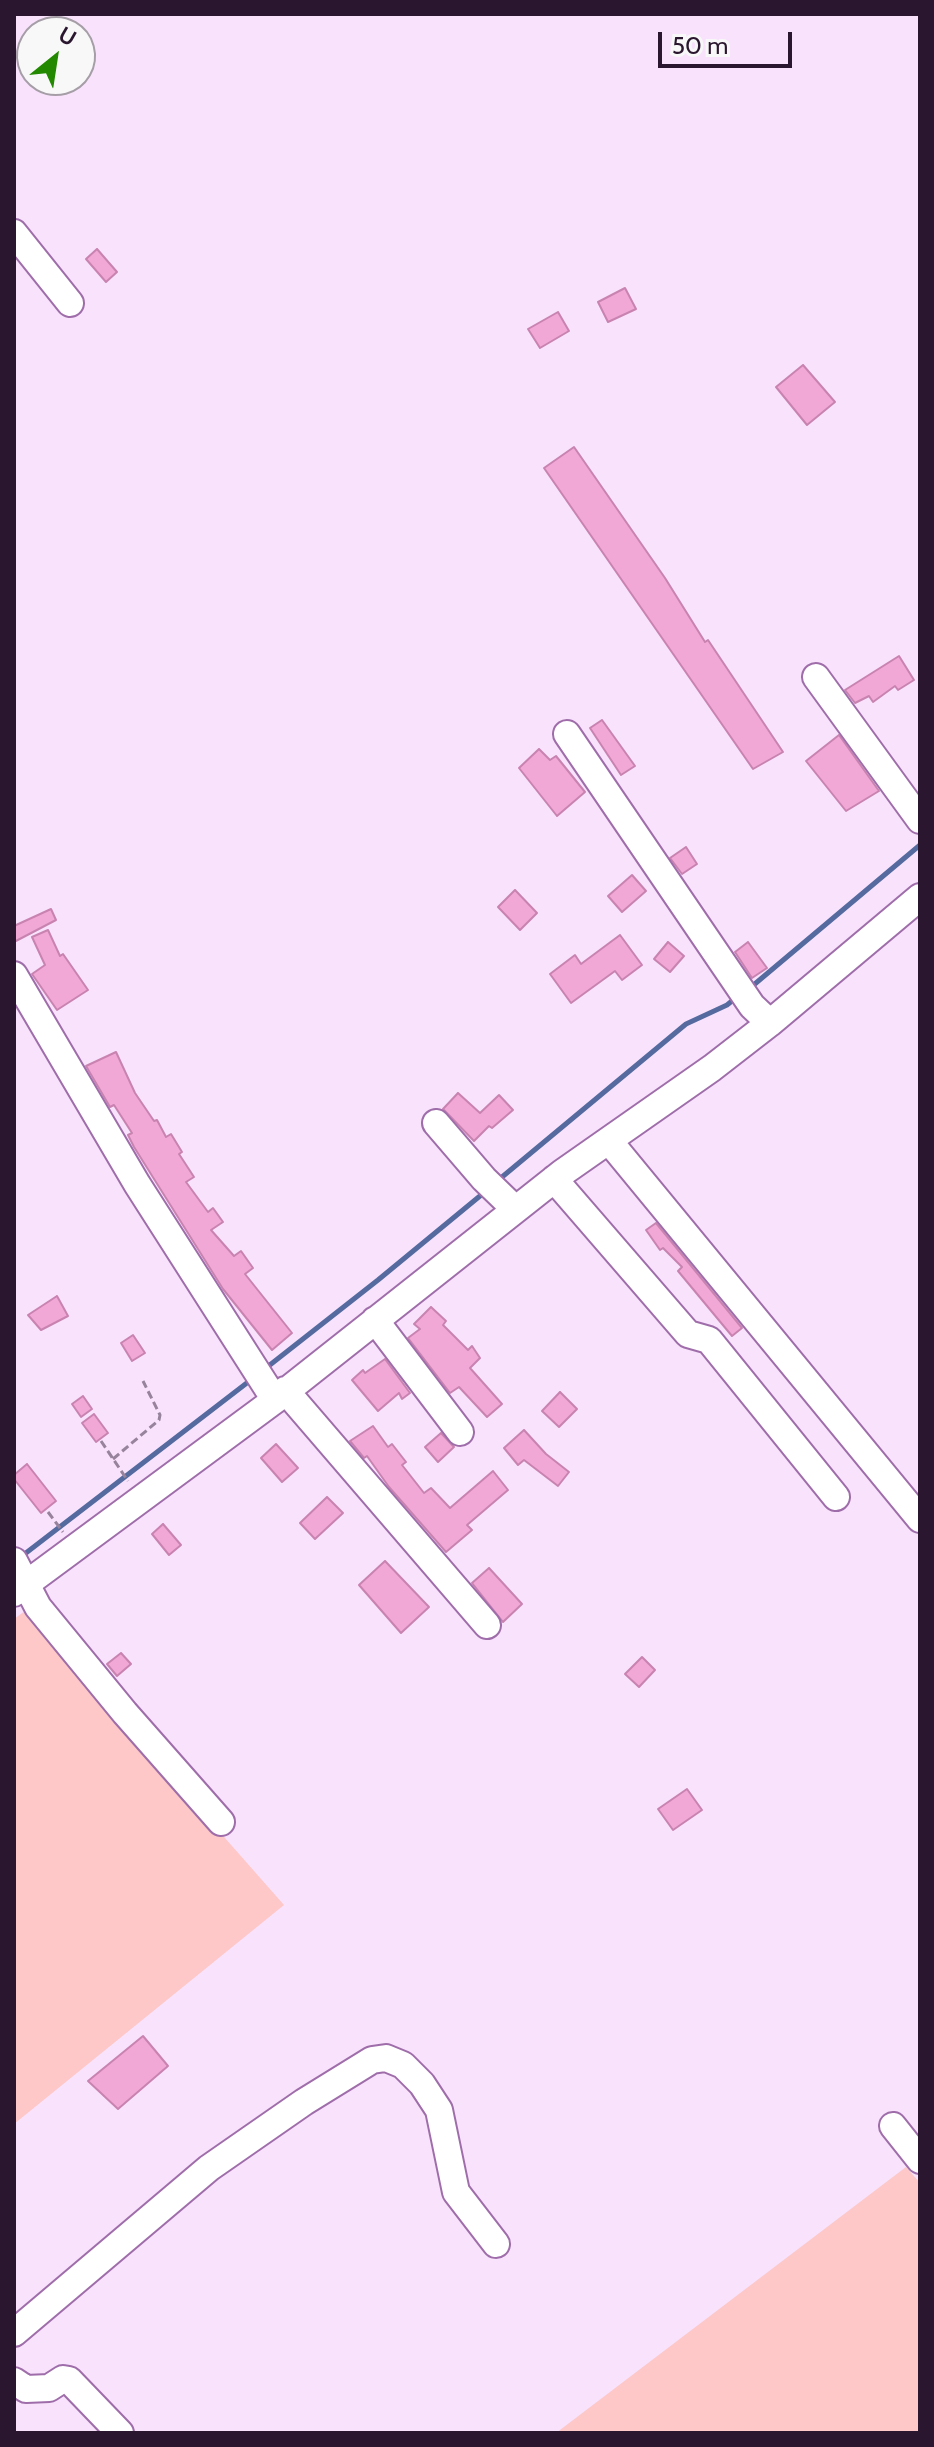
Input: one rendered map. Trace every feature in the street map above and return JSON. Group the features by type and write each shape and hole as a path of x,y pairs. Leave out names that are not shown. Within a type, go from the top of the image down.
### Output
{"street":[{"path":"14,233 70,303"},
{"path":"816,677 920,820"},
{"path":"567,734 753,1005"},
{"path":"221,1822 125,1713 38,1607 19,1578 270,1385 375,1320 499,1194 554,1179 609,1141 753,1005 920,897"},
{"path":"14,975 137,1184 270,1385 487,1625"},
{"path":"436,1123 499,1194"},
{"path":"609,1141 920,1519"},
{"path":"554,1179 688,1334 709,1340 836,1497"},
{"path":"375,1320 460,1432"},
{"path":"14,2333 209,2168 304,2102 372,2060 386,2058 403,2065 422,2084 439,2110 456,2192 496,2244"},
{"path":"893,2126 920,2160"},
{"path":"14,2381 26,2389 49,2388 63,2379 69,2380 120,2433"}],"path":[{"path":"115,1461 159,1420 160,1415 143,1381"},
{"path":"101,1441 127,1480"},
{"path":"48,1512 66,1536"}],"shaded area":[{"path":"25,1611 284,1905 14,2124 14,1619"},
{"path":"906,2167 920,2183 920,2433 556,2433"}],"building":[{"path":"97,249 117,272 106,282 86,259"},
{"path":"625,288 636,309 608,322 598,302"},
{"path":"558,312 569,331 540,348 528,329"},
{"path":"803,365 835,402 807,425 776,387"},
{"path":"574,447 783,752 753,769 544,468"},
{"path":"899,656 914,680 898,690 895,686 873,702 869,696 855,703 845,690"},
{"path":"602,720 635,766 621,775 590,728"},
{"path":"839,735 879,791 846,811 806,761"},
{"path":"539,749 550,760 556,756 585,792 557,816 519,768"},
{"path":"686,847 697,864 682,874 670,858"},
{"path":"632,875 646,891 622,912 608,896"},
{"path":"515,890 537,913 520,930 498,907"},
{"path":"51,909 56,920 14,942 14,926"},
{"path":"48,930 60,956 63,954 88,990 57,1010 32,974 45,965 32,937"},
{"path":"620,935 642,965 622,980 615,971 571,1003 550,974 575,955 581,964"},
{"path":"668,942 684,956 670,972 654,959"},
{"path":"748,942 767,968 752,978 735,952"},
{"path":"116,1052 135,1093 154,1121 157,1120 166,1137 171,1134 182,1152 179,1154 194,1177 186,1182 208,1212 213,1208 223,1222 211,1230 234,1256 241,1251 253,1268 245,1274 292,1333 272,1350 223,1289 134,1147 128,1135 132,1133 114,1105 110,1107 86,1066"},
{"path":"458,1093 480,1113 499,1095 513,1110 492,1128 489,1126 474,1141 443,1109"},
{"path":"656,1223 742,1328 732,1336 678,1271 682,1267 663,1248 660,1250 646,1230"},
{"path":"57,1296 68,1316 41,1330 28,1315"},
{"path":"431,1307 446,1321 443,1325 468,1350 472,1346 480,1358 470,1368 502,1404 487,1417 459,1387 450,1393 408,1338 420,1329 414,1324"},
{"path":"133,1335 145,1353 132,1361 121,1343"},
{"path":"385,1359 410,1393 402,1399 399,1393 378,1411 352,1380 363,1370 365,1373"},
{"path":"560,1392 577,1409 559,1427 542,1411"},
{"path":"83,1396 92,1409 81,1417 72,1404"},
{"path":"94,1414 108,1433 96,1442 82,1423"},
{"path":"373,1426 388,1447 392,1444 406,1462 402,1465 424,1493 431,1488 450,1508 493,1471 508,1490 467,1525 472,1530 446,1552 389,1487 367,1456 364,1458 350,1441"},
{"path":"524,1430 546,1454 569,1472 558,1486 524,1460 518,1465 504,1448"},
{"path":"441,1433 454,1447 438,1462 425,1447"},
{"path":"276,1444 298,1468 282,1482 261,1458"},
{"path":"27,1464 56,1501 41,1513 14,1479 14,1475"},
{"path":"327,1497 343,1513 315,1539 300,1523"},
{"path":"163,1524 181,1545 169,1555 152,1534"},
{"path":"385,1561 429,1607 401,1633 359,1585"},
{"path":"489,1568 522,1604 503,1622 472,1583"},
{"path":"121,1653 131,1664 117,1676 107,1664"},
{"path":"642,1657 655,1670 639,1687 625,1674"},
{"path":"687,1789 702,1810 673,1830 658,1809"},
{"path":"143,2036 168,2066 118,2109 88,2081"}],"waterway":[{"path":"750,988 920,845"},
{"path":"496,1182 686,1024 727,1005 738,996"},
{"path":"266,1368 486,1191"},
{"path":"22,1556 252,1379"}]}
